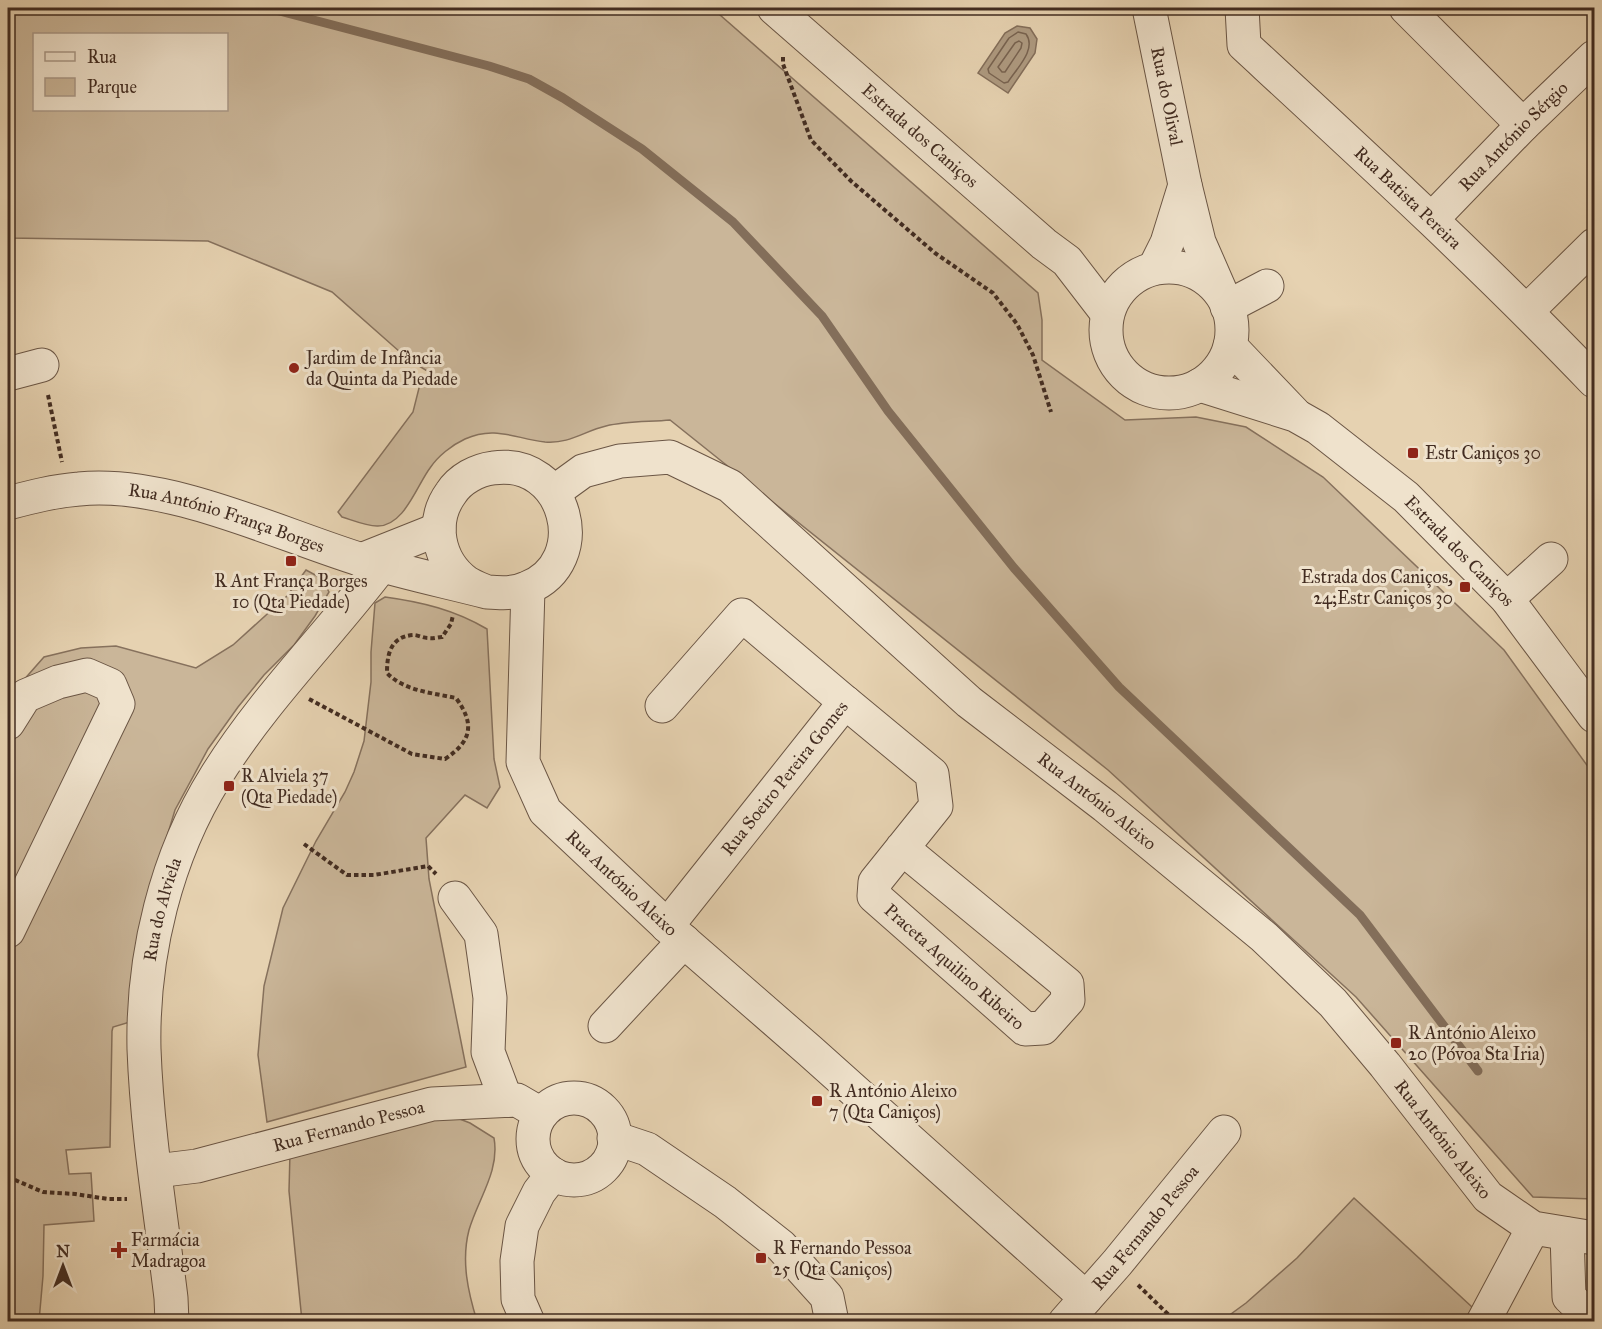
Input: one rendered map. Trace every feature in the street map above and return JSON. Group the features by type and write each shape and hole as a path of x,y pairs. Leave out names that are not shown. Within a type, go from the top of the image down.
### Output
{"street":[{"name":"Rua do Olival","path":"1149,8 1199,242 1225,302"},
{"name":"Rua Batista Pereira","path":"1242,8 1244,45 1432,219 1527,311 1594,381"},
{"path":"1406,8 1523,124"},
{"name":"Estrada dos Caniços","path":"780,12 1044,244 1068,261 1107,313"},
{"name":"Rua António Sérgio","path":"1432,219 1523,124 1594,57"},
{"path":"1185,185 1167,243 1146,271 1123,285 1113,298 1107,313 1105,334 1110,355 1122,373 1139,386 1159,393 1180,392 1200,385 1214,375 1224,362 1230,346 1232,330 1225,302 1267,286"},
{"path":"1527,311 1594,245"},
{"name":"Estrada dos Caniços","path":"1068,261 1146,271 1175,267 1194,271 1211,282 1225,302"},
{"name":"Estrada dos Caniços","path":"1230,346 1295,415"},
{"path":"8,374 42,365"},
{"name":"Estrada dos Caniços","path":"1200,385 1295,415 1318,428 1406,497 1507,599 1594,716"},
{"name":"Rua António Aleixo","path":"554,492 583,471 620,461 670,458 730,486 969,702 1105,806 1264,937 1334,1003 1488,1197 1533,1228 1581,1236"},
{"path":"503,467 522,470 540,479 554,492 562,509 566,528 564,546 556,564 544,578 528,588 508,593 473,588 452,568 442,549 439,529 442,509 451,492 465,478 483,470 503,467"},
{"name":"Rua António França Borges","path":"8,503 36,495 80,488 150,492 217,510 371,562 473,588"},
{"path":"371,562 439,529"},
{"path":"1507,599 1551,559"},
{"name":"Rua do Alviela","path":"172,1322 147,1099 145,1058 146,995 154,937 165,889 184,838 215,776 258,716 283,686 371,562"},
{"name":"Rua António Aleixo","path":"528,588 523,762 545,811 676,933 810,1051 1075,1310"},
{"path":"662,706 742,615 846,702"},
{"path":"8,723 25,696 58,682 87,675 110,685 118,704 8,931"},
{"name":"Rua Soeiro Pereira Gomes","path":"605,1026 846,702 932,774 936,806 902,848"},
{"name":"Praceta Aquilino Ribeiro","path":"902,848 1068,984 1068,1000 1043,1028 1025,1029 874,896 875,882 902,848"},
{"path":"454,898 481,934 490,998 488,1052 506,1100"},
{"path":"574,1098 597,1105 606,1114 612,1125 614,1138 613,1150 608,1161 589,1177 576,1179 564,1179 542,1165 535,1153 532,1140 534,1126 550,1105 574,1098"},
{"name":"Rua Fernando Pessoa","path":"158,1185 197,1166 432,1104 517,1100 541,1114"},
{"name":"Rua Fernando Pessoa","path":"1075,1310 1117,1263 1224,1132"},
{"path":"614,1138 647,1149 725,1202 781,1246 826,1297 831,1322"},
{"path":"528,1322 518,1299 517,1261 522,1227 539,1192 553,1174"},
{"path":"1483,1322 1533,1228"},
{"path":"1581,1236 1569,1297 1594,1321"}],"path":[{"path":"780,12 783,64 811,140 851,181 935,253 993,293 1017,324 1033,355 1051,412"},
{"path":"42,365 68,490"},
{"path":"283,686 412,754 445,759 454,753 466,737 469,724 464,709 456,698 412,688 394,681 387,673 388,650 399,640 414,635 426,639 442,637 473,588"},
{"path":"304,844 347,875 374,875 428,866 441,879 454,898"},
{"path":"8,1178 43,1192 108,1199 158,1185"},
{"path":"1117,1263 1176,1322"}],"green space":[{"path":"8,8 712,8 1038,293 1042,320 1042,360 1125,420 1196,417 1246,427 1323,477 1504,650 1594,775 1594,1199 1533,1197 1356,997 1108,770 670,420 614,424 554,442 496,433 476,435 455,444 437,459 409,504 395,520 377,526 342,517 338,512 413,412 419,388 429,372 409,360 332,292 208,241 8,238"},
{"path":"306,570 321,578 329,592 294,645 264,675 208,749 175,810 139,929 130,1022 113,1027 112,1031 110,1147 66,1150 69,1174 91,1173 94,1221 44,1225 39,1321 8,1321 8,704 22,682 44,657 81,648 116,646 196,668 233,645 287,596"},
{"path":"385,597 438,608 487,629 494,759 500,787 487,808 465,795 426,838 429,879 466,1067 267,1122 258,1055 264,986 283,908 316,841 345,792 364,741 371,682 375,603"},
{"path":"452,1116 470,1123 494,1138 494,1162 473,1218 467,1242 467,1276 477,1321 302,1321 289,1191 290,1153"},
{"path":"1354,1198 1485,1319 1469,1322 1220,1322 1246,1303 1297,1258"}],"water":[{"path":"1017,26 1030,28 1037,39 1035,53 1008,93 978,73 1005,33"}],"waterway":[{"path":"268,8 489,66 529,79 642,149 733,222 822,316 888,411 1014,568 1119,687 1360,915 1478,1071"}],"place":[{"name":"Jardim de Infância da Quinta da Piedade","path":"294,368"},
{"name":"Estr Caniços 30","path":"1413,453"},
{"name":"R Ant França Borges 10 (Qta Piedade)","path":"291,561"},
{"name":"Estrada dos Caniços, 24;Estr Caniços 30","path":"1465,587"},
{"name":"R Alviela 37 (Qta Piedade)","path":"229,786"},
{"name":"R António Aleixo 20 (Póvoa Sta Iria)","path":"1396,1043"},
{"name":"R António Aleixo 7 (Qta Caniços)","path":"817,1101"},
{"name":"Farmácia Madragoa","path":"119,1250"},
{"name":"R Fernando Pessoa 25 (Qta Caniços)","path":"761,1258"}]}
